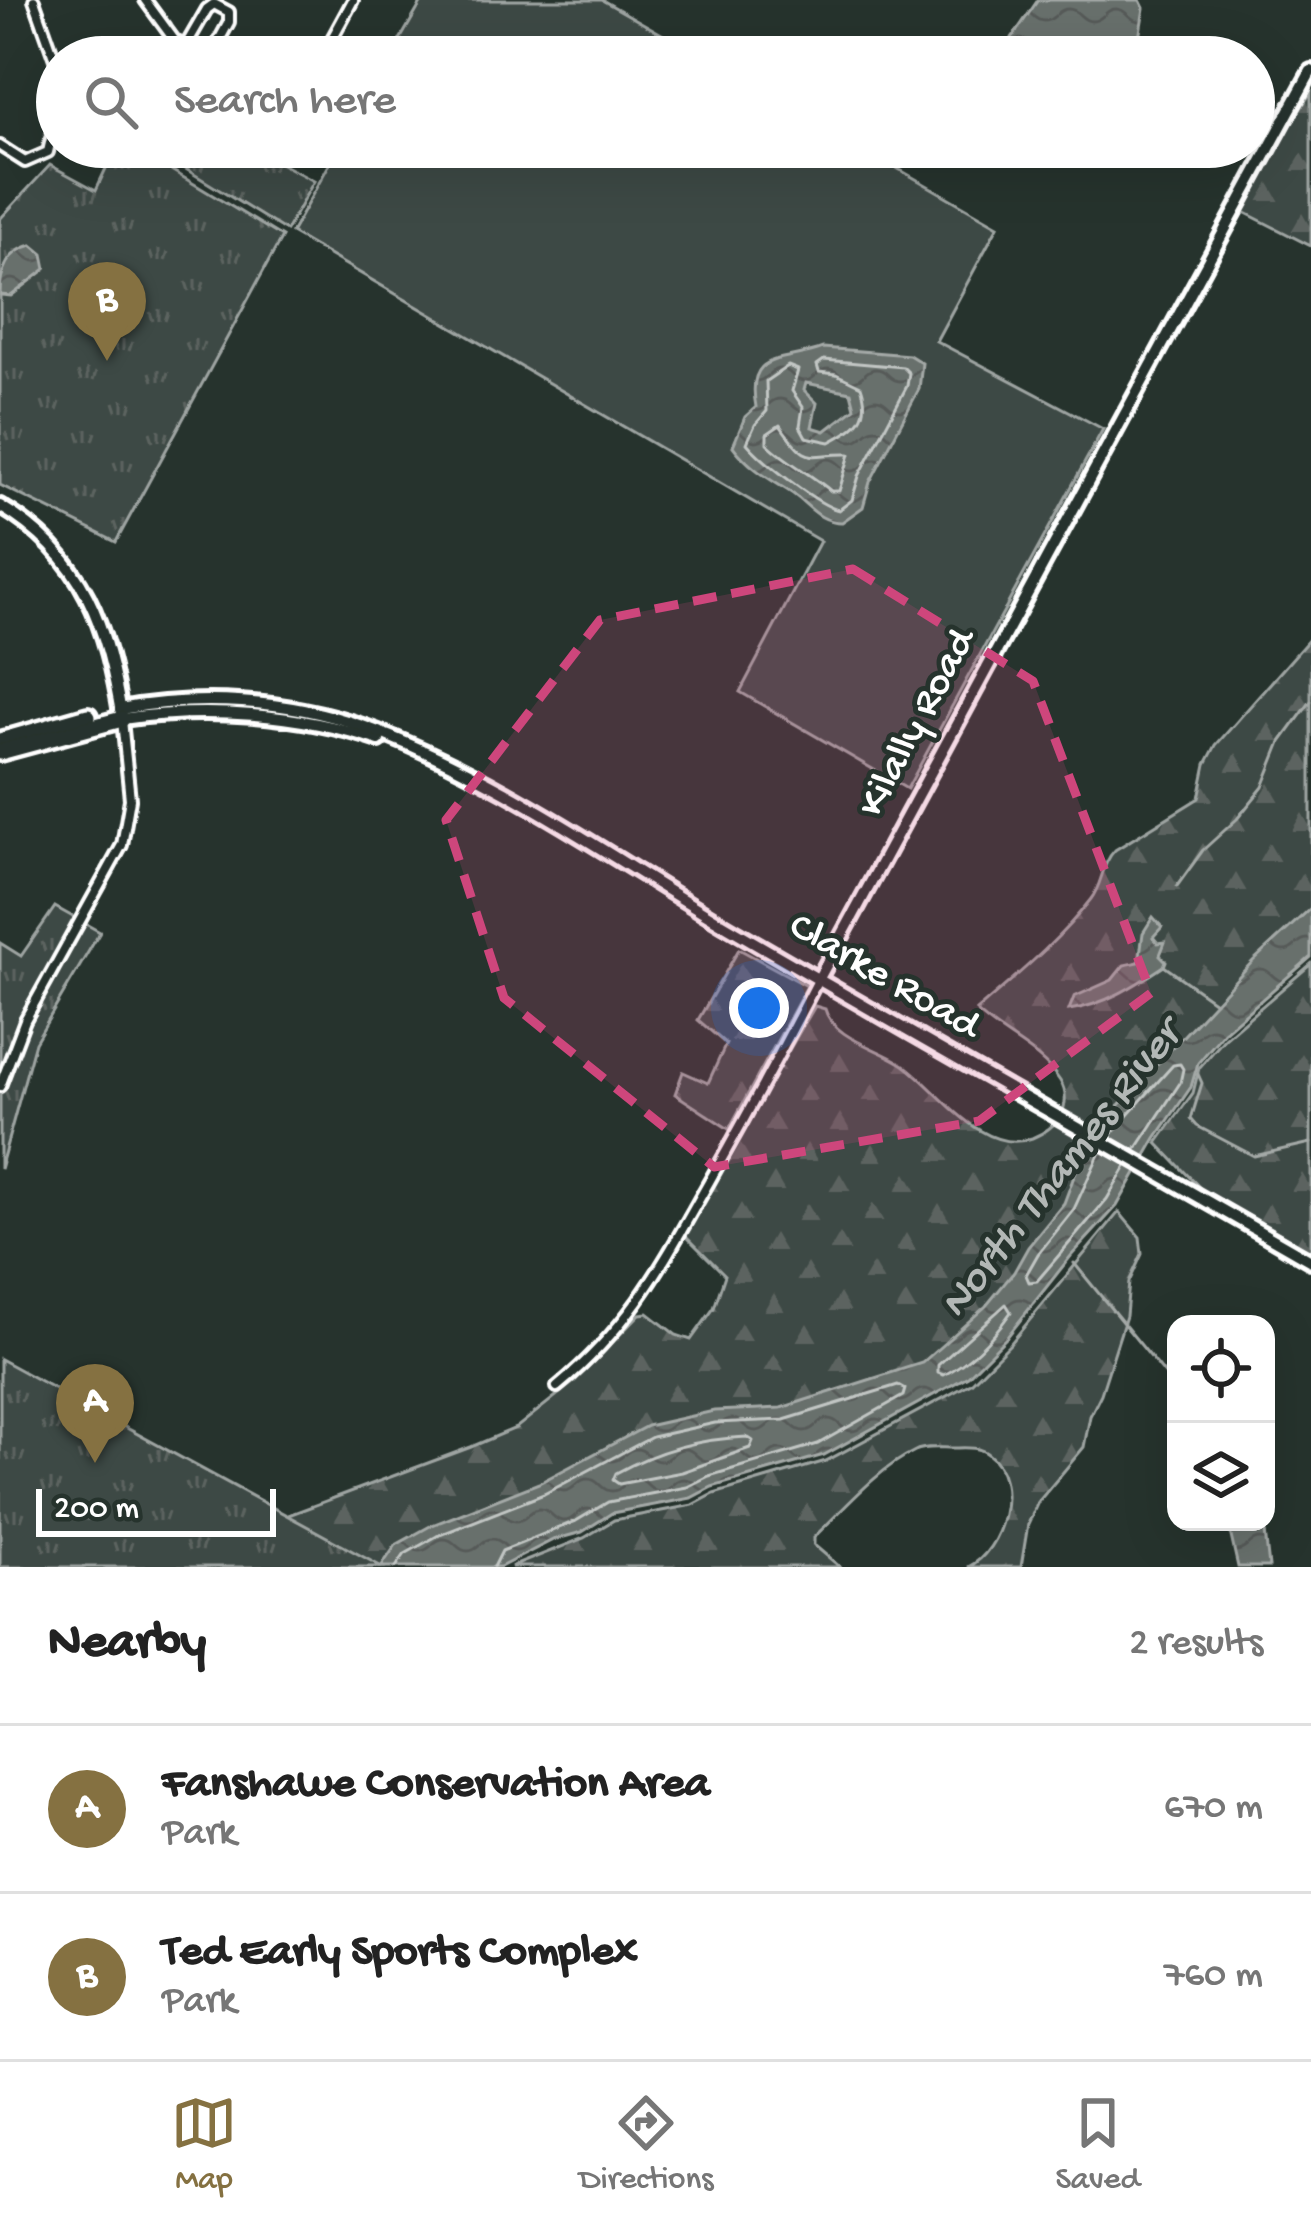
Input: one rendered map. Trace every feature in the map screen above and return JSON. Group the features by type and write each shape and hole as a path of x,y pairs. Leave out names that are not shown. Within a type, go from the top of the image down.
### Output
{"highway":[{"path":"0,741 56,722 121,714"},
{"path":"0,752 121,714"}],"main road":[{"name":"Kilally Road","path":"1275,137 1311,71"},
{"name":"Kilally Road","path":"818,980 1258,168"},
{"path":"0,506 40,536 78,578 100,620 121,714"},
{"name":"Clarke Road","path":"121,714 201,712 278,718 357,732 422,753 512,798 818,980 1311,1261"}],"street":[{"path":"34,0 47,36"},
{"path":"145,0 172,36"},
{"path":"333,36 353,0"},
{"path":"191,36 214,4 229,12 220,36"},
{"path":"0,146 25,161 36,159"},
{"path":"0,1086 25,1020 122,845 130,799 121,714"},
{"name":"Kilally Road","path":"557,1388 598,1353 645,1294 818,980"}],"highlighted area":[{"path":"853,569 1033,681 1151,993 979,1121 714,1167 504,998 446,820 600,620"}],"green space":[{"path":"423,0 602,0 665,36 402,36"},
{"path":"1311,92 1311,246 1238,209 1264,168 1275,168 1275,150"},
{"path":"47,168 96,190 106,168 168,168 282,237 116,542 0,485 0,219"},
{"path":"184,168 289,168 314,181 286,231"},
{"path":"327,168 897,168 998,226 936,341 1103,429 907,789 740,692 820,541 291,233"},
{"path":"1311,637 1311,913 1065,1207 986,1311 923,1368 385,1567 0,1567 275,1520 516,1428 574,1382 640,1314 648,1313 676,1335 691,1340 714,1308 725,1275 682,1232 815,1006 825,1009 847,1035 904,1065 979,1130 1014,1141 1048,1129 1064,1107 1060,1081 1042,1060 976,1011 1078,915 1095,893 1115,850 1199,798 1206,764 1216,745"},
{"path":"55,907 100,932 35,1042 0,1169 0,943 21,956"},
{"path":"739,949 807,986 729,1129 675,1094 683,1072 708,1083 726,1044 698,1020"},
{"path":"1311,964 1311,1251 1202,1190 1157,1143 1193,1093 1199,1068 1225,1038"},
{"path":"1119,1212 1140,1237 1142,1254 1129,1282 1126,1316 1090,1416 1084,1447 1038,1502 1028,1524 1021,1567 968,1567 990,1547 1004,1515 1006,1497 999,1466 984,1451 923,1448 887,1468 814,1537 814,1545 840,1567 511,1567 584,1538 614,1520 693,1505 714,1494 826,1461 971,1383 1010,1344"},
{"path":"0,1359 382,1567 0,1567"}],"water":[{"path":"1038,0 1140,0 1144,8 1139,36 1013,36"},
{"path":"32,245 43,254 46,269 11,296 0,295 7,263 16,252"},
{"path":"823,348 909,355 922,363 919,389 870,482 863,507 842,522 815,512 753,467 733,446 745,417 756,407 754,388 762,367","holes":["806,383 851,392 855,408 825,431 812,427 817,403 804,390"]},
{"name":"North Thames River","path":"1311,908 1311,957 1224,1032 1198,1063 1191,1087 1117,1206 1007,1337 968,1376 824,1455 712,1487 691,1498 612,1513 582,1532 553,1540 500,1567 381,1567 396,1545 432,1525 539,1483 647,1426 714,1411 781,1408 922,1363 986,1306 1014,1272 1064,1203 1105,1120 1253,961"},
{"path":"1153,917 1162,927 1153,937 1158,943 1165,942 1160,955 1164,966 1107,999 1069,1010 1074,997 1112,980 1124,965 1139,962 1143,933"},
{"path":"1230,1531 1264,1531 1269,1567 1238,1567"}],"waterway":[{"path":"1177,886 1203,850 1263,787 1281,742 1311,701"},
{"path":"1164,966 1215,1002"},
{"path":"1198,1074 1202,1083 1191,1119 1197,1126 1254,1156 1311,1143"},
{"path":"1074,1263 1167,1377"}],"place":[{"name":"Ted Early Sports Complex","path":"107,361"},
{"name":"Fanshawe Conservation Area","path":"95,1463"}]}
